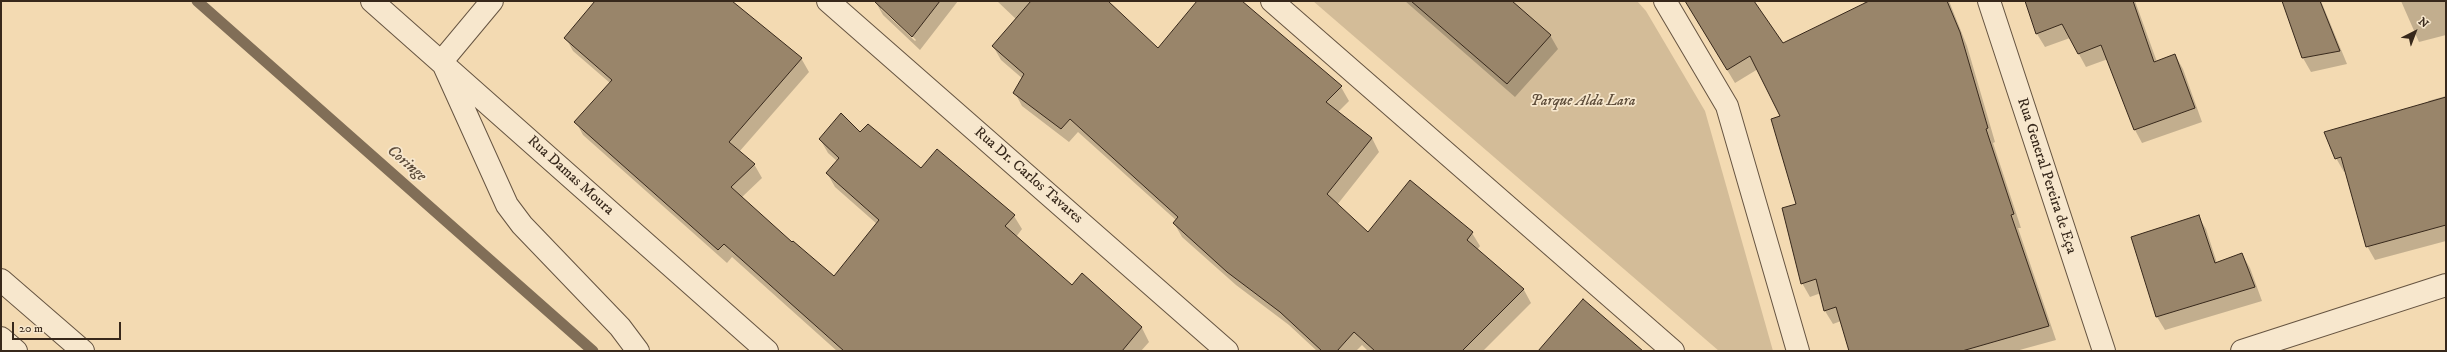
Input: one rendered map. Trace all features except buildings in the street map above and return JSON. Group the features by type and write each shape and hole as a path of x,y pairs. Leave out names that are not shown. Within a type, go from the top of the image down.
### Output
{"street":[{"name":"Rua Damas Moura","path":"372,1 767,351"},
{"path":"492,1 442,62 507,205 522,225 620,327 638,351"},
{"name":"Rua Dr. Carlos Tavares","path":"828,1 1227,351"},
{"path":"1272,1 1673,351"},
{"path":"1665,1 1727,106 1798,351"},
{"name":"Rua General Pereira de Eça","path":"1989,1 2104,351"},
{"path":"1,280 83,351"},
{"path":"2242,351 2446,285"},
{"path":"1,338 16,351"}],"green space":[{"name":"Parque Alda Lara","path":"1313,1 1637,1 1646,11 1705,111 1773,351 1719,351"}],"waterway":[{"name":"Coringe","path":"197,1 593,351"}]}
